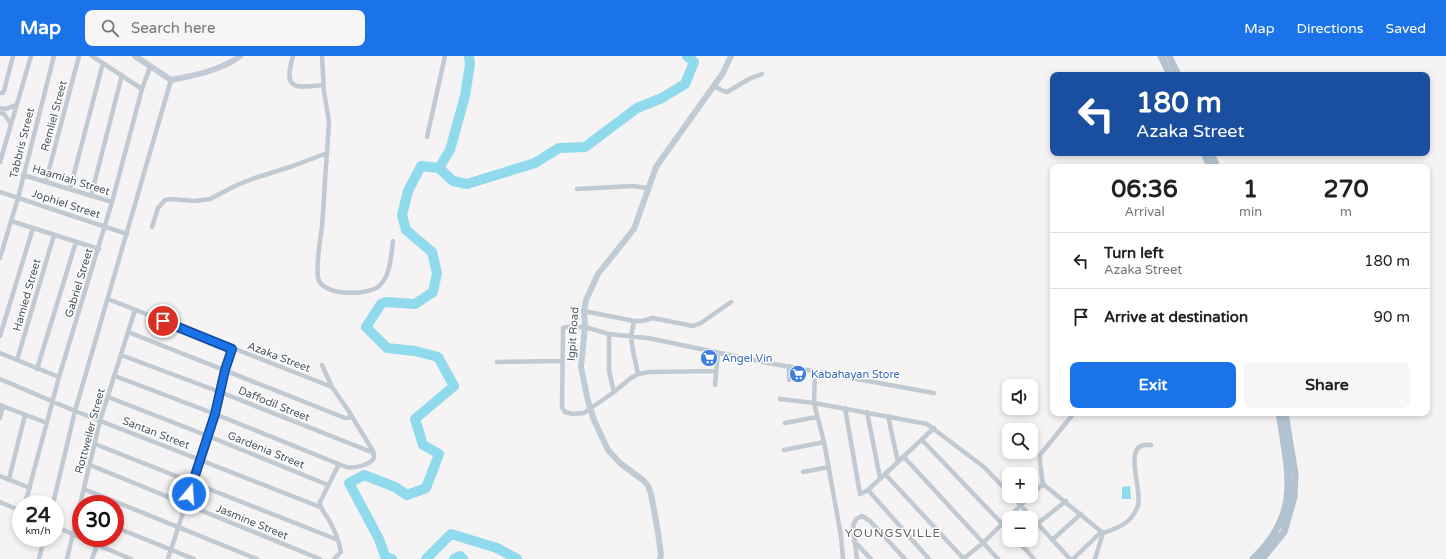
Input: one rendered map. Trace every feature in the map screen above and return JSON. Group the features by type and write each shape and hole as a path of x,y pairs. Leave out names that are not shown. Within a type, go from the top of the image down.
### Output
{"main road":[{"path":"1161,56 1169,72"},
{"path":"1169,56 1177,72"},
{"path":"1253,559 1266,547 1279,526 1285,512 1288,474 1279,416"},
{"path":"1262,559 1284,532 1294,498 1295,474 1285,416"}],"street":[{"path":"0,93 3,93 4,91 13,56"},
{"path":"0,162 31,56"},
{"name":"Tabbris Street","path":"0,258 18,198 54,56"},
{"name":"Remliel Street","path":"46,182 79,56"},
{"path":"92,56 142,89"},
{"path":"135,56 171,80 187,77 227,64 240,56"},
{"path":"293,56 288,74 290,82 295,86 307,87 324,85"},
{"path":"322,56 328,122 328,140 318,266 318,278 320,283 332,291 360,293 373,290 381,284 389,270 393,241"},
{"path":"427,137 445,56"},
{"name":"Igpit Road","path":"660,559 661,555 658,532 651,494 648,486 644,481 620,463 608,450 590,409 581,367 585,328 584,311 586,300 598,274 634,229 652,175 714,86 731,56"},
{"path":"70,189 103,63"},
{"name":"Gabriel Street","path":"28,495 59,377 106,226 142,89 150,67"},
{"path":"714,86 727,92 749,78 762,74"},
{"path":"91,196 122,75"},
{"path":"55,495 75,411 171,80"},
{"path":"11,124 2,111 16,105"},
{"path":"152,227 158,208 165,200 195,201 210,198 255,178 299,164 327,153"},
{"name":"Haamiah Street","path":"23,175 112,202"},
{"path":"577,189 633,186 647,188"},
{"name":"Jophiel Street","path":"0,192 127,234"},
{"path":"11,221 99,249"},
{"path":"0,336 34,228"},
{"name":"Hamied Street","path":"17,360 54,235"},
{"path":"37,369 76,242"},
{"name":"Azaka Street","path":"108,298 232,349 332,387"},
{"path":"584,311 634,321 642,321 653,318 693,326 701,323 731,302"},
{"name":"Rottweiler Street","path":"83,495 100,421 135,310"},
{"path":"634,321 631,336 638,374"},
{"path":"715,371 649,372 638,374 590,409 580,414 565,412 562,410 563,328 585,328 609,334 648,338 768,363 934,393"},
{"path":"128,332 345,418 352,417"},
{"path":"609,334 610,371 614,392"},
{"path":"168,559 192,483 201,460 232,349"},
{"path":"715,385 715,371 718,352"},
{"path":"0,353 59,377"},
{"name":"Daffodil Street","path":"121,355 220,392 374,454"},
{"path":"496,362 562,361"},
{"path":"115,376 215,414 338,464 349,468 354,468 373,460 374,454 348,410 332,387 322,365"},
{"path":"789,380 790,366"},
{"path":"815,371 814,403 824,442 844,559"},
{"name":"Santan Street","path":"0,379 75,411 320,507"},
{"name":"Gardenia Street","path":"108,397 328,485"},
{"path":"780,399 845,408 927,424 984,467 1002,486"},
{"path":"0,418 2,406 47,423"},
{"path":"845,408 859,493 861,494 868,490 934,428"},
{"path":"867,412 880,478"},
{"path":"9,479 25,415"},
{"path":"888,416 898,462"},
{"path":"1072,416 1040,455 1043,484 1066,501 1102,532"},
{"path":"785,423 817,417"},
{"path":"885,474 963,559 983,542 1002,524 922,440"},
{"path":"784,450 824,442"},
{"path":"95,444 338,540"},
{"path":"1038,525 1072,559 1102,532 1123,525 1136,510 1139,497 1134,454 1137,449 1142,446 1151,445"},
{"path":"904,457 998,559"},
{"path":"334,559 341,552 338,540 330,521 320,507 321,500 338,464"},
{"name":"Jasmine Street","path":"90,465 320,559"},
{"path":"803,472 829,468"},
{"path":"0,476 30,488"},
{"path":"1038,489 1043,484"},
{"path":"84,489 258,559"},
{"path":"868,490 929,559"},
{"path":"1038,523 1066,501"},
{"path":"0,502 12,507"},
{"path":"1018,503 1025,511"},
{"path":"1015,511 1023,503"},
{"path":"1052,540 1081,514"},
{"path":"857,559 853,526 854,522 859,517 865,517 905,559"},
{"path":"124,531 194,559"},
{"path":"1095,559 1102,532"},
{"name":"Rottweiler Street","path":"67,559 72,541"},
{"path":"854,541 871,559"},
{"path":"39,559 42,547"},
{"path":"92,559 95,547"},
{"path":"100,547 118,556 131,559"},
{"path":"1023,547 1034,559"}],"water":[{"path":"1130,486 1131,499 1122,499 1122,487"}],"waterway":[{"path":"439,168 450,150 465,96 470,64 469,56"},
{"path":"392,559 385,556 379,539 349,483 364,475 395,487 407,495 426,488 439,454 423,445 415,419 454,386 438,357 415,351 387,348 366,327 381,304 385,302 415,304 433,292 437,273 432,252 406,230 402,215 408,191 421,166 439,168 453,181 467,184 535,163 559,148 585,147 637,108 662,98 685,84 694,62 687,56"},
{"path":"426,559 451,534 497,548 517,559"},
{"path":"454,559 460,556 463,559"}],"place":[{"name":"Angel Vin","path":"709,358"},
{"name":"Kabahayan Store","path":"798,374"}],"district":[{"name":"YOUNGSVILLE","path":"893,533"}],"route":[{"path":"163,321 232,349 225,370 215,414 189,494"}]}
